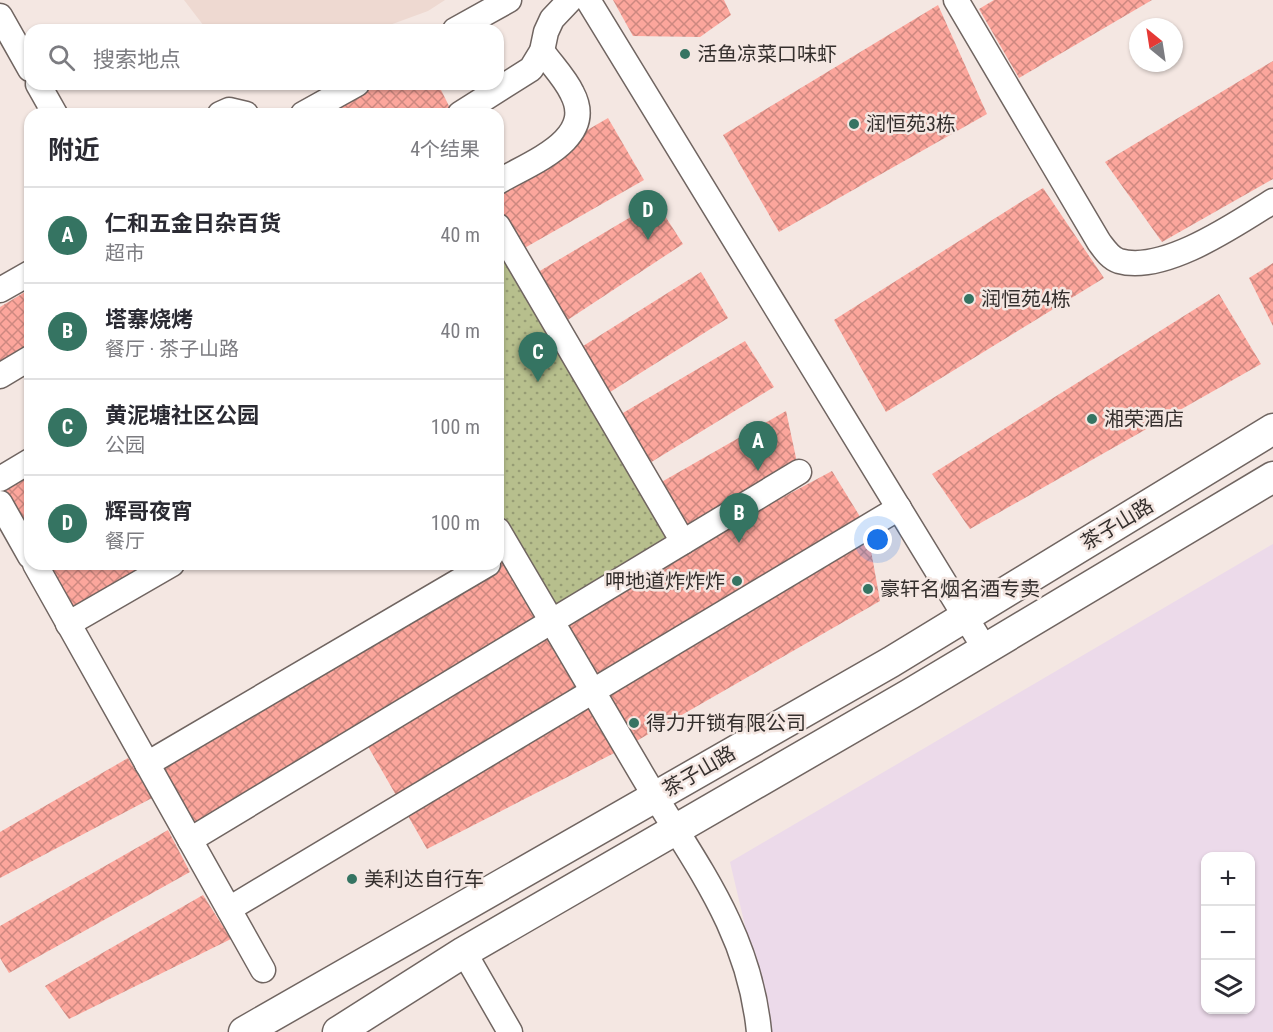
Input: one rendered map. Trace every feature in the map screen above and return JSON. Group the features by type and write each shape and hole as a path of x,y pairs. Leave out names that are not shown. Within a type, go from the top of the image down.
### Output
{"main road":[{"name":"茶子山路","path":"244,1032 965,617 1273,429"},
{"name":"茶子山路","path":"338,1032 464,952 985,649 1273,477"}],"street":[{"path":"466,24 509,0"},
{"path":"504,87 531,69 542,51 546,32 552,19 570,0"},
{"path":"588,0 985,649"},
{"path":"956,0 1099,242 1108,254 1118,261 1155,261 1205,243 1273,201"},
{"path":"0,16 24,58"},
{"path":"504,178 565,142 575,129 579,117 572,93 542,51"},
{"path":"41,90 52,108"},
{"path":"314,108 346,90"},
{"path":"470,108 499,90"},
{"path":"504,236 682,542"},
{"path":"0,290 24,276"},
{"path":"0,376 24,362"},
{"path":"0,479 24,465"},
{"path":"190,840 799,472"},
{"path":"0,503 24,545"},
{"path":"229,909 899,508"},
{"path":"504,554 552,621 732,924 757,1013 759,1032"},
{"path":"37,570 263,970"},
{"path":"68,624 161,570"},
{"path":"147,764 478,570"},
{"path":"464,952 510,1032"}],"shaded area":[{"path":"184,0 445,0 428,11 392,24 202,24"},
{"path":"1273,544 1273,1032 770,1032 730,862"}],"green space":[{"path":"504,259 673,539 553,611 504,525"}],"building":[{"path":"613,0 724,0 731,15 700,37 633,36"},
{"path":"994,0 1152,0 1019,78 979,9"},
{"name":"润恒苑3栋","path":"938,5 987,114 779,232 723,135"},
{"path":"1273,61 1273,179 1162,242 1105,162"},
{"path":"346,90 441,90 450,108 314,108"},
{"path":"608,118 644,180 514,254 504,236 504,179"},
{"name":"润恒苑4栋","path":"1043,188 1104,278 886,412 834,320"},
{"path":"656,202 683,244 557,327 528,278"},
{"path":"1273,263 1273,326 1249,278"},
{"path":"701,272 728,318 599,399 572,353"},
{"path":"24,293 24,362 0,376 0,307"},
{"name":"湘荣酒店","path":"1219,294 1261,364 970,529 932,474"},
{"path":"745,341 774,387 640,469 611,420"},
{"path":"786,411 799,472 683,542 651,488"},
{"path":"24,465 24,545 0,503 0,479"},
{"path":"832,471 867,528 880,601 626,747 427,849 362,736 190,840 147,764 478,570 504,570 504,555 510,551 552,621"},
{"path":"38,570 162,570 68,624"},
{"path":"128,758 152,798 0,878 0,832"},
{"path":"168,830 190,872 9,973 0,958 0,926"},
{"path":"203,895 231,939 69,1019 45,986"}],"place":[{"name":"活鱼凉菜口味虾","path":"685,54"},
{"name":"润恒苑3栋","path":"854,124"},
{"name":"辉哥夜宵","path":"648,240"},
{"name":"润恒苑4栋","path":"969,299"},
{"name":"黄泥塘社区公园","path":"538,382"},
{"name":"湘荣酒店","path":"1092,419"},
{"name":"仁和五金日杂百货","path":"758,471"},
{"name":"塔寨烧烤","path":"739,543"},
{"name":"呷地道炸炸炸","path":"737,581"},
{"name":"豪轩名烟名酒专卖","path":"868,589"},
{"name":"得力开锁有限公司","path":"634,723"},
{"name":"美利达自行车","path":"352,879"}]}
